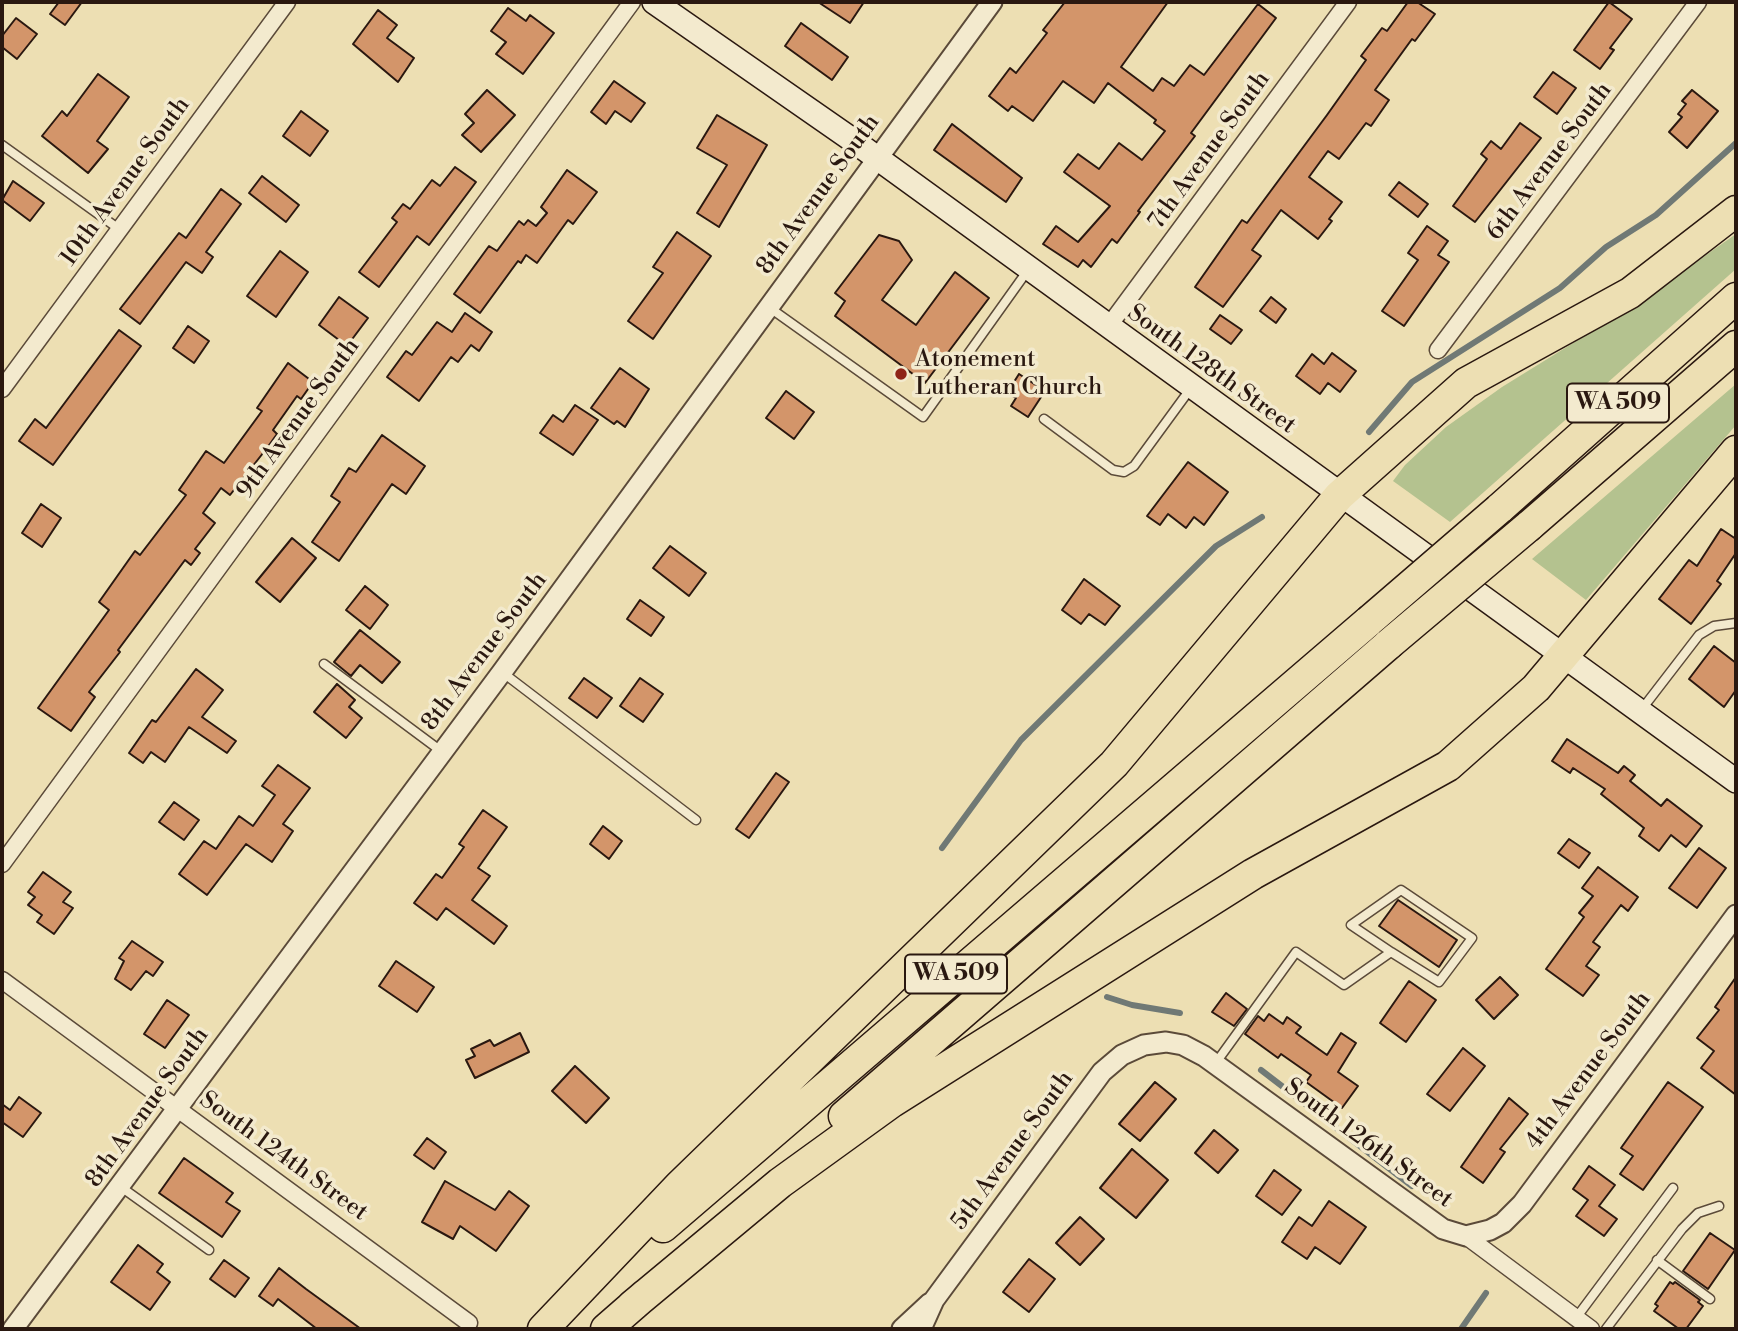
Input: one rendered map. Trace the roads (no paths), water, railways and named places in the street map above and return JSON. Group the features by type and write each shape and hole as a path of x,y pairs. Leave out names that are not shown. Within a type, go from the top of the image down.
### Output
{"highway":[{"path":"544,1329 679,1186 1114,764 1339,496 1466,383 1630,293 1736,211"},
{"name":"WA 509","path":"544,1329 1499,509 1736,298"},
{"name":"WA 509","path":"606,1329 921,1047 1736,346"},
{"path":"632,1307 780,1182 892,1102 1253,874 1448,766 1536,688 1736,451"}],"main road":[{"name":"South 128th Street","path":"654,2 876,158 1339,496 1736,781"}],"street":[{"name":"10th Avenue South","path":"2,388 287,2"},
{"name":"9th Avenue South","path":"2,864 632,2"},
{"name":"7th Avenue South","path":"1108,327 1348,2"},
{"name":"6th Avenue South","path":"1438,350 1698,2"},
{"name":"8th Avenue South","path":"13,1329 502,672 989,3"},
{"name":"4th Avenue South","path":"1466,1237 1503,1223 1522,1204 1736,915"},
{"name":"South 124th Street","path":"2,980 469,1323"},
{"name":"South 126th Street","path":"1144,1045 1166,1042 1183,1045 1215,1064 1423,1218 1466,1237 1591,1329"},
{"name":"5th Avenue South","path":"902,1329 934,1300 1102,1072 1122,1055 1144,1045"},
{"name":"5th Avenue South","path":"922,1329 934,1300"}],"lane":[{"path":"2,145 119,229"},
{"path":"768,306 923,417 1028,269"},
{"path":"1044,419 1113,470 1124,472 1133,466 1191,388"},
{"path":"1640,711 1699,635 1714,626 1736,623"},
{"path":"324,664 441,751"},
{"path":"502,672 696,820"},
{"path":"1401,890 1472,938 1439,982 1391,952 1351,925 1401,890"},
{"path":"1215,1064 1296,952 1344,985 1391,952"},
{"path":"121,1187 209,1251"},
{"path":"1576,1318 1673,1188"},
{"path":"1606,1329 1657,1260 1698,1213 1718,1206"},
{"path":"1657,1260 1710,1299"}],"waterway":[{"path":"1369,432 1412,382 1560,288 1606,247 1656,215 1736,143"},
{"path":"942,848 1021,740 1216,546 1262,517"},
{"path":"1107,997 1132,1005 1180,1013"},
{"path":"1261,1070 1412,1186"},
{"path":"1461,1329 1486,1293"}],"place":[{"name":"Atonement Lutheran Church","path":"901,374"}]}
